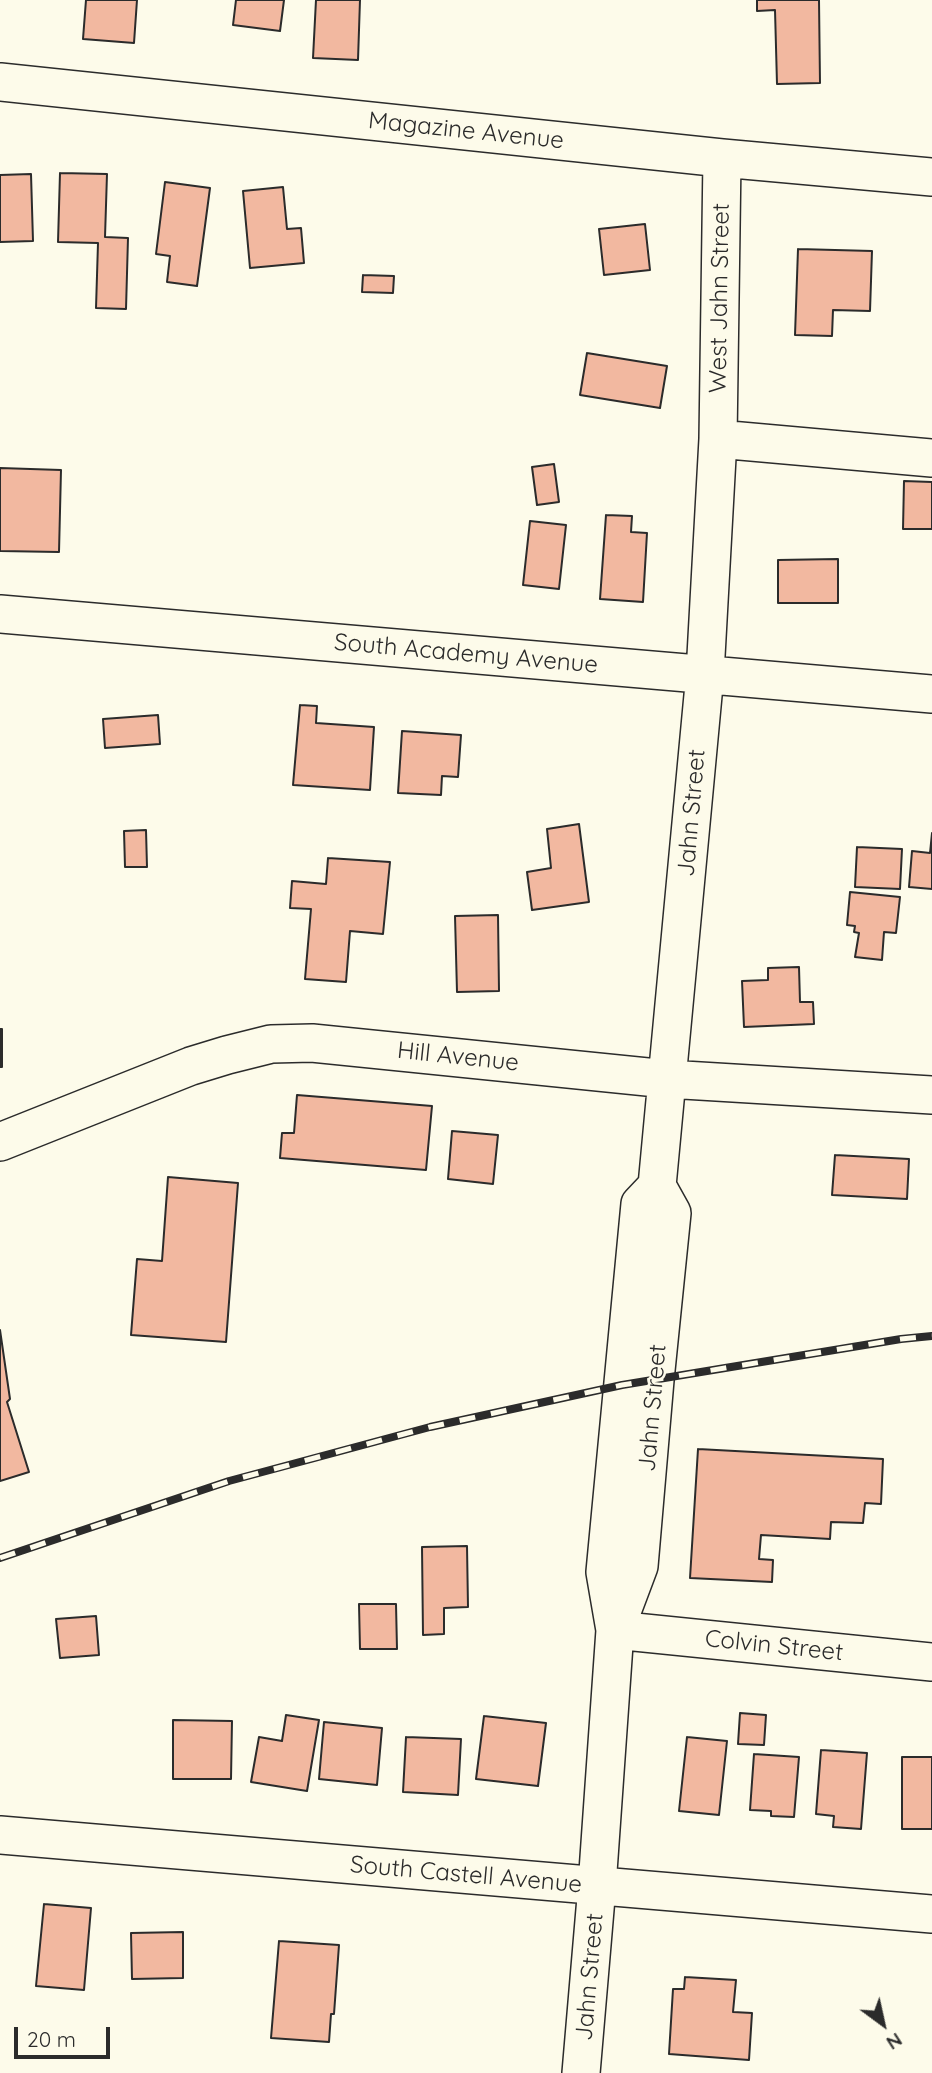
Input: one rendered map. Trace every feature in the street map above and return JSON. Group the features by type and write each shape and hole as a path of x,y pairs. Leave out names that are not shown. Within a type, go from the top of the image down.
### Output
{"street":[{"name":"Magazine Avenue","path":"0,82 722,158 932,177"},
{"name":"West Jahn Street","path":"718,439 722,158"},
{"path":"718,439 932,458"},
{"name":"Jahn Street","path":"582,2073 615,1630 605,1572 639,1205 657,1186 705,674 718,439"},
{"name":"South Academy Avenue","path":"0,614 932,694"},
{"name":"Hill Avenue","path":"0,1142 191,1066 271,1044 312,1042 667,1079 932,1095"},
{"name":"Colvin Street","path":"615,1630 932,1662"},
{"name":"South Castell Avenue","path":"0,1835 932,1914"}],"building":[{"path":"86,0 137,0 134,43 83,39"},
{"path":"236,0 284,0 280,31 233,25"},
{"path":"316,0 360,0 358,60 313,58"},
{"path":"757,0 819,0 820,83 777,84 775,10 757,11"},
{"path":"60,173 107,174 105,237 128,238 126,309 96,308 98,243 58,242"},
{"path":"31,174 33,241 0,242 0,175"},
{"path":"165,182 210,188 197,286 167,282 170,256 156,254"},
{"path":"283,187 287,229 301,228 304,263 250,268 243,191"},
{"path":"645,224 650,270 604,275 599,229"},
{"path":"798,249 872,251 870,311 833,310 832,336 795,335"},
{"path":"363,275 394,276 393,293 362,292"},
{"path":"587,353 667,366 660,408 580,395"},
{"path":"554,464 559,502 537,505 532,467"},
{"path":"0,468 61,470 59,552 0,551"},
{"path":"904,481 932,482 932,529 903,529"},
{"path":"606,515 632,516 631,532 647,533 643,602 600,599"},
{"path":"530,521 566,525 559,589 523,585"},
{"path":"838,559 838,603 778,603 778,560"},
{"path":"300,705 317,706 316,723 374,727 370,790 293,785"},
{"path":"158,715 160,744 105,748 103,719"},
{"path":"402,731 461,735 458,777 442,776 441,795 398,793"},
{"path":"579,824 589,902 532,910 527,872 551,868 547,829"},
{"path":"146,830 147,867 125,867 124,831"},
{"path":"932,833 932,889 909,887 912,851 930,853"},
{"path":"857,847 902,849 900,889 855,887"},
{"path":"328,858 390,862 383,934 350,931 346,982 305,979 311,909 290,908 292,881 326,884"},
{"path":"850,892 900,897 896,933 884,932 882,960 855,957 859,933 854,932 855,926 847,925"},
{"path":"498,915 499,991 457,992 455,916"},
{"path":"799,967 800,1002 813,1002 814,1024 744,1027 742,981 768,980 768,968"},
{"path":"2,1029 2,1067 0,1067"},
{"path":"297,1095 432,1106 426,1170 280,1158 282,1133 294,1133"},
{"path":"452,1131 498,1135 493,1184 448,1179"},
{"path":"835,1155 909,1159 907,1199 832,1195"},
{"path":"168,1177 238,1183 226,1342 131,1335 137,1259 162,1261"},
{"path":"0,1330 10,1399 7,1402 29,1472 0,1481"},
{"path":"698,1449 883,1459 881,1504 865,1503 863,1523 831,1522 830,1539 761,1535 759,1559 773,1560 772,1582 690,1578"},
{"path":"467,1546 468,1607 444,1608 444,1634 423,1635 422,1547"},
{"path":"359,1604 396,1604 397,1649 360,1649"},
{"path":"96,1616 99,1655 60,1658 56,1619"},
{"path":"740,1713 766,1715 764,1745 738,1744"},
{"path":"286,1715 319,1720 307,1791 251,1782 259,1737 282,1741"},
{"path":"484,1716 546,1723 538,1786 476,1779"},
{"path":"173,1720 232,1721 231,1779 173,1779"},
{"path":"324,1722 382,1728 377,1785 319,1779"},
{"path":"406,1737 461,1739 458,1795 403,1792"},
{"path":"687,1737 727,1741 719,1815 679,1811"},
{"path":"821,1750 867,1753 861,1829 833,1827 834,1816 816,1814"},
{"path":"754,1754 799,1757 794,1817 771,1816 771,1811 750,1810"},
{"path":"902,1757 932,1757 932,1829 902,1829"},
{"path":"44,1904 91,1908 84,1990 36,1986"},
{"path":"183,1932 183,1978 132,1979 131,1933"},
{"path":"279,1941 339,1945 334,2014 331,2014 329,2042 271,2038"},
{"path":"685,1977 736,1980 733,2012 752,2013 749,2060 669,2054 673,1989 684,1989"}],"railway":[{"path":"0,1558 229,1481 430,1427 622,1385 932,1336"}]}
